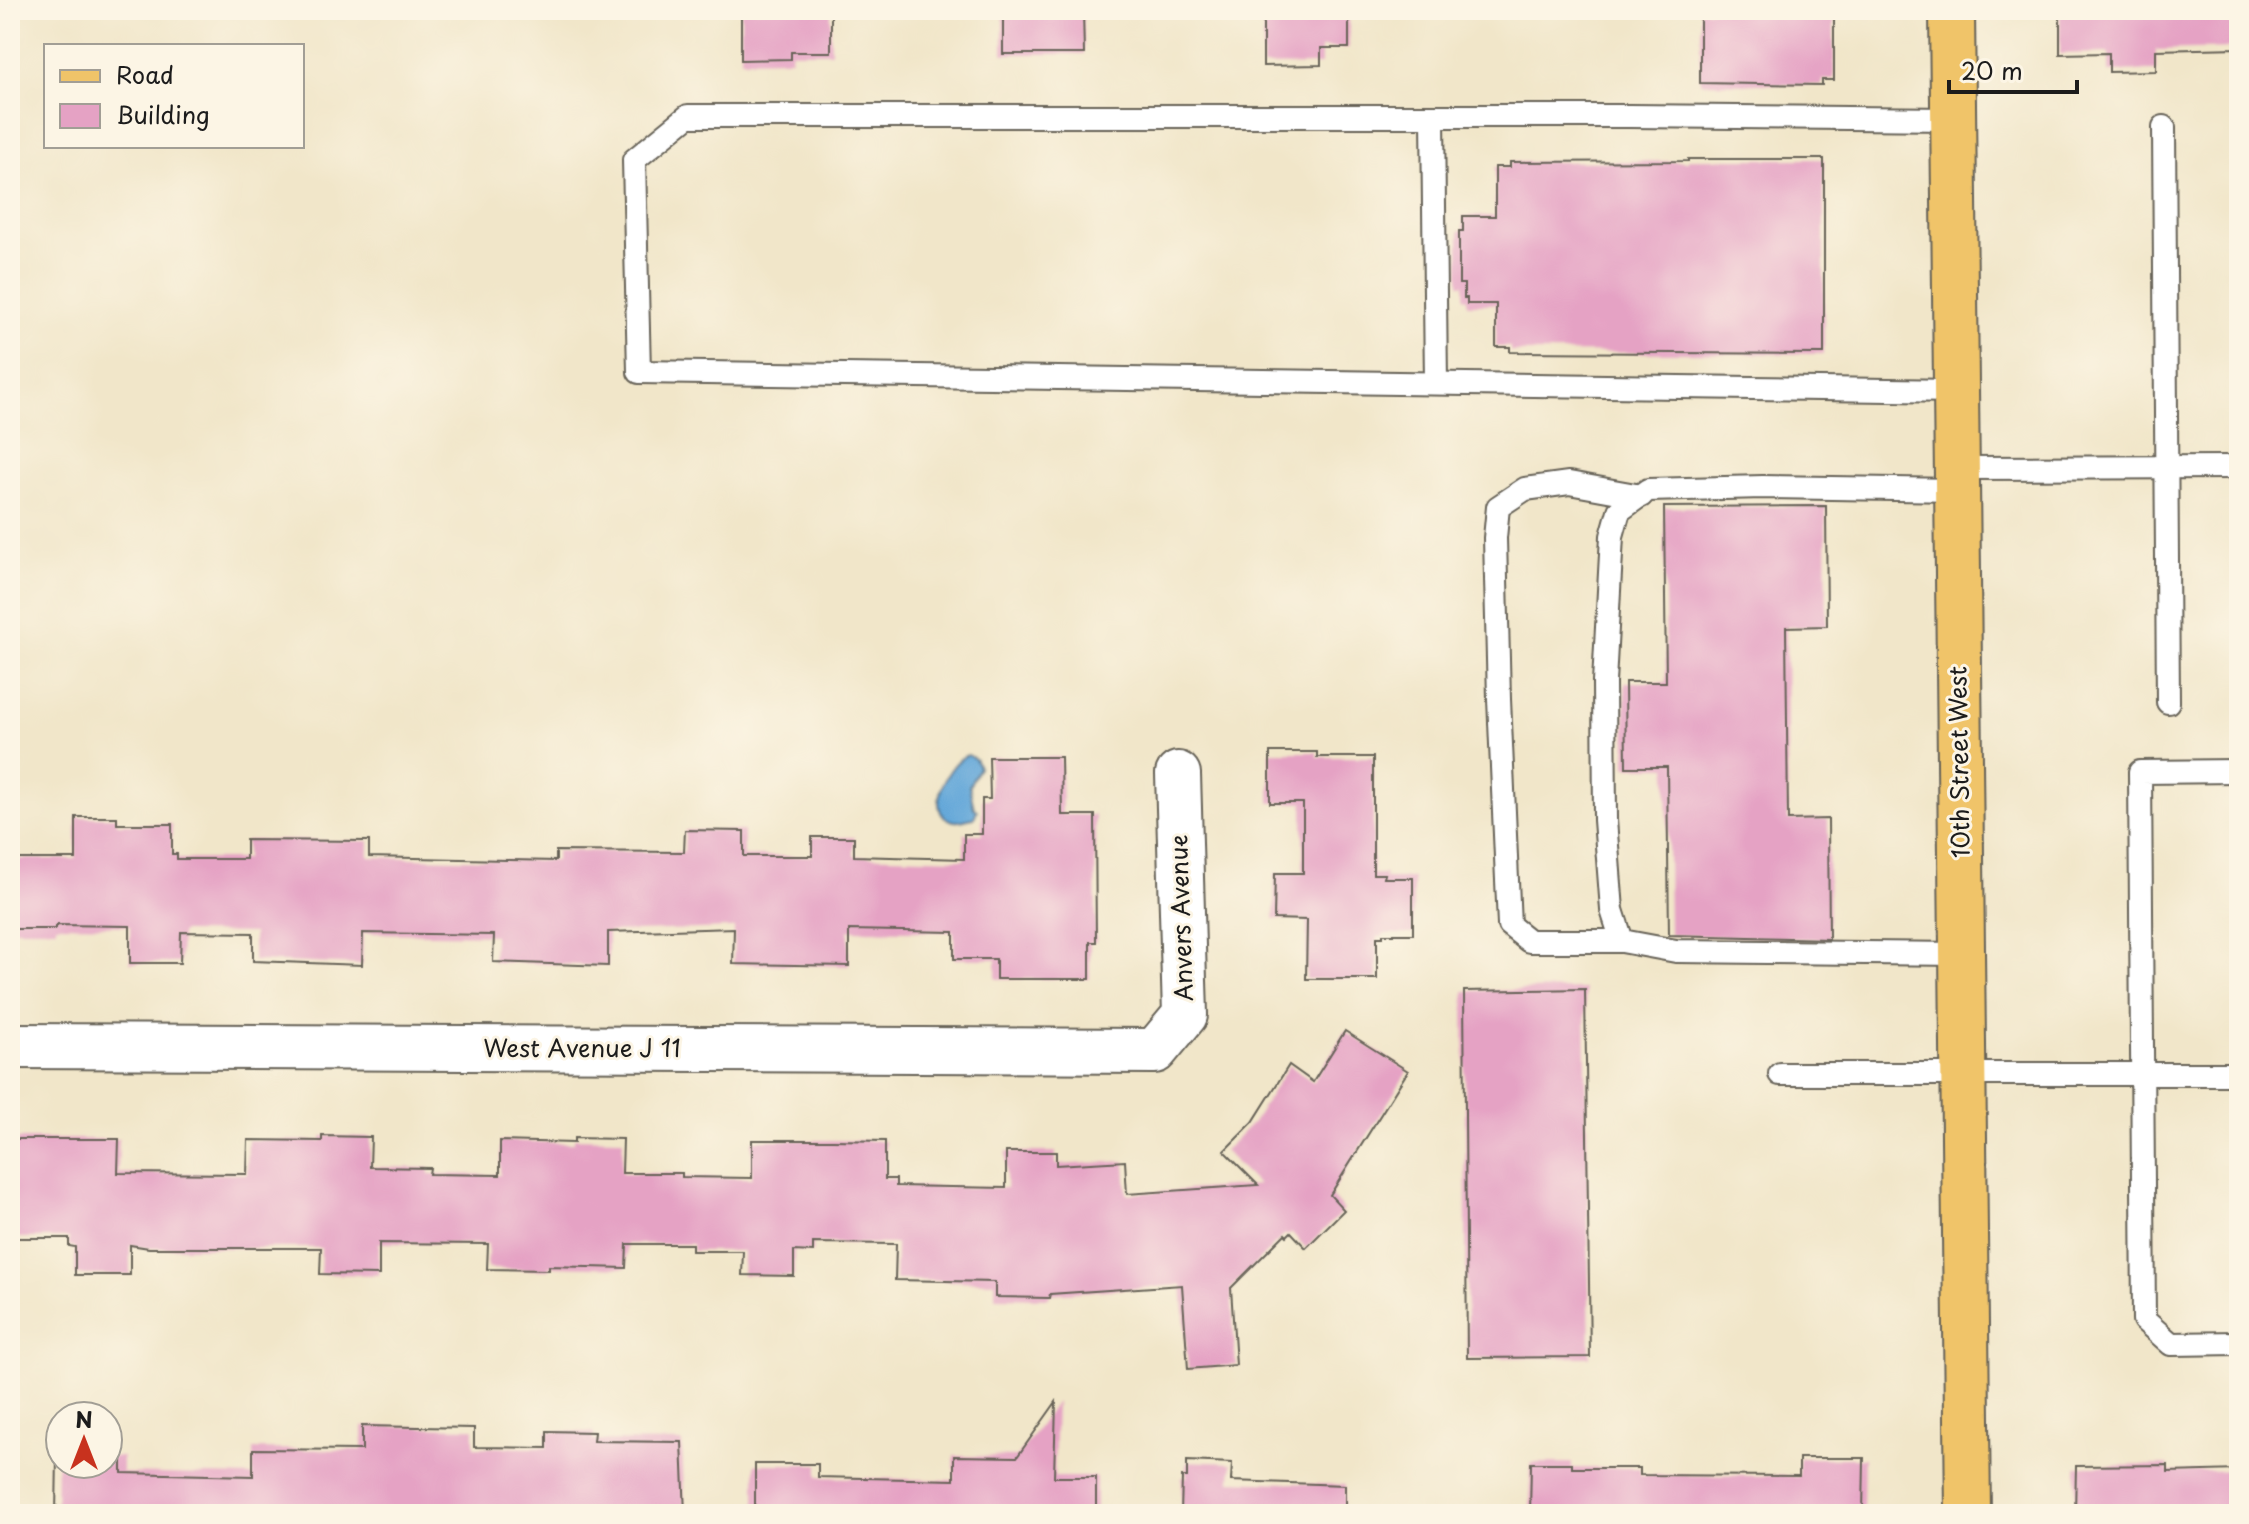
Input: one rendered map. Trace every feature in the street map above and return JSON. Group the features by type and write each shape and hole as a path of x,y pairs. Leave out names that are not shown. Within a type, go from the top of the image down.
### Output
{"main road":[{"name":"10th Street West","path":"1952,10 1968,1514"}],"street":[{"name":"Anvers Avenue","path":"1155,1051 1185,1015 1178,774"},
{"name":"West Avenue J 11","path":"10,1046 1155,1051"}],"lane":[{"path":"1953,119 688,116 634,160 639,372 1956,391"},
{"path":"1433,117 1436,383"},
{"path":"2164,127 2168,702"},
{"path":"1622,941 1612,910 1605,820 1604,682 1612,536 1619,511 1648,490 1957,479 2166,467 2239,467"},
{"path":"1641,496 1569,483 1525,489 1498,507 1495,538 1509,925 1529,941 1622,941 1676,951 1962,954"},
{"path":"2239,771 2140,772 2144,1320 2171,1344 2239,1343"},
{"path":"1780,1074 2239,1074"}],"water":[{"path":"968,755 975,759 979,767 969,786 977,810 974,818 951,820 942,813 940,795 954,766"}],"building":[{"path":"741,10 831,10 831,52 791,52 791,59 741,60"},
{"path":"1003,10 1083,10 1084,54 1003,54"},
{"path":"1263,10 1349,10 1349,48 1321,48 1321,65 1263,66"},
{"path":"1700,10 1834,10 1834,80 1822,80 1822,85 1700,83"},
{"path":"2060,10 2239,10 2239,48 2156,50 2156,71 2109,72 2109,53 2060,54"},
{"path":"1824,159 1824,354 1510,352 1510,347 1496,347 1496,304 1467,304 1464,284 1459,284 1459,231 1463,231 1463,216 1495,216 1495,167 1510,167 1510,162"},
{"path":"1826,506 1827,626 1786,627 1788,820 1828,819 1829,939 1669,935 1667,767 1626,767 1625,682 1666,682 1664,507"},
{"path":"1270,752 1317,752 1317,757 1373,757 1373,874 1385,874 1384,878 1413,878 1413,934 1383,934 1383,937 1377,937 1377,979 1306,979 1307,920 1274,919 1275,873 1303,873 1303,803 1270,803"},
{"path":"989,757 1061,757 1062,815 1095,815 1096,942 1090,942 1090,979 996,979 996,959 954,959 954,932 849,930 849,966 733,964 734,928 608,932 608,966 493,962 494,935 363,933 362,965 253,961 253,933 181,932 180,963 130,963 130,926 56,925 56,929 10,929 10,859 76,859 76,817 117,817 117,824 172,824 172,854 177,854 177,859 246,859 246,840 369,841 369,857 556,861 556,851 684,852 685,830 744,831 744,856 812,856 812,837 854,837 854,856 964,859 964,834 982,834 982,799 990,799"},
{"path":"1585,989 1590,1357 1467,1358 1464,991"},
{"path":"1345,1031 1408,1071 1330,1195 1344,1210 1306,1248 1291,1232 1287,1236 1285,1234 1231,1288 1236,1365 1188,1369 1182,1285 1050,1294 1049,1298 995,1297 995,1282 895,1280 896,1244 813,1243 813,1252 794,1251 794,1276 742,1275 743,1251 692,1251 692,1244 627,1244 626,1268 549,1266 549,1270 487,1269 488,1244 379,1243 379,1275 320,1274 321,1248 149,1248 130,1245 130,1275 75,1275 75,1247 69,1246 69,1238 10,1238 10,1139 119,1139 118,1173 247,1174 248,1140 322,1141 322,1136 371,1137 370,1167 430,1168 429,1174 500,1175 500,1141 574,1143 574,1138 623,1139 622,1173 752,1178 752,1140 885,1141 885,1179 896,1179 896,1186 1006,1188 1006,1152 1056,1152 1056,1165 1125,1161 1127,1194 1258,1185 1224,1151 1253,1122 1289,1065 1313,1082"},
{"path":"1056,1402 1054,1477 1096,1477 1096,1514 755,1514 755,1464 818,1464 818,1477 954,1480 954,1456 1017,1457"},
{"path":"362,1426 474,1428 474,1447 547,1448 547,1431 594,1432 593,1441 682,1442 685,1514 56,1514 57,1480 124,1480 124,1473 253,1476 253,1449 362,1450"},
{"path":"1799,1458 1864,1458 1863,1514 1530,1514 1531,1463 1572,1463 1572,1468 1640,1468 1640,1475 1799,1476"},
{"path":"1187,1461 1232,1463 1231,1481 1345,1485 1345,1514 1181,1514 1182,1477 1187,1477"},
{"path":"2168,1465 2168,1472 2239,1470 2239,1514 2075,1514 2076,1466"}]}
